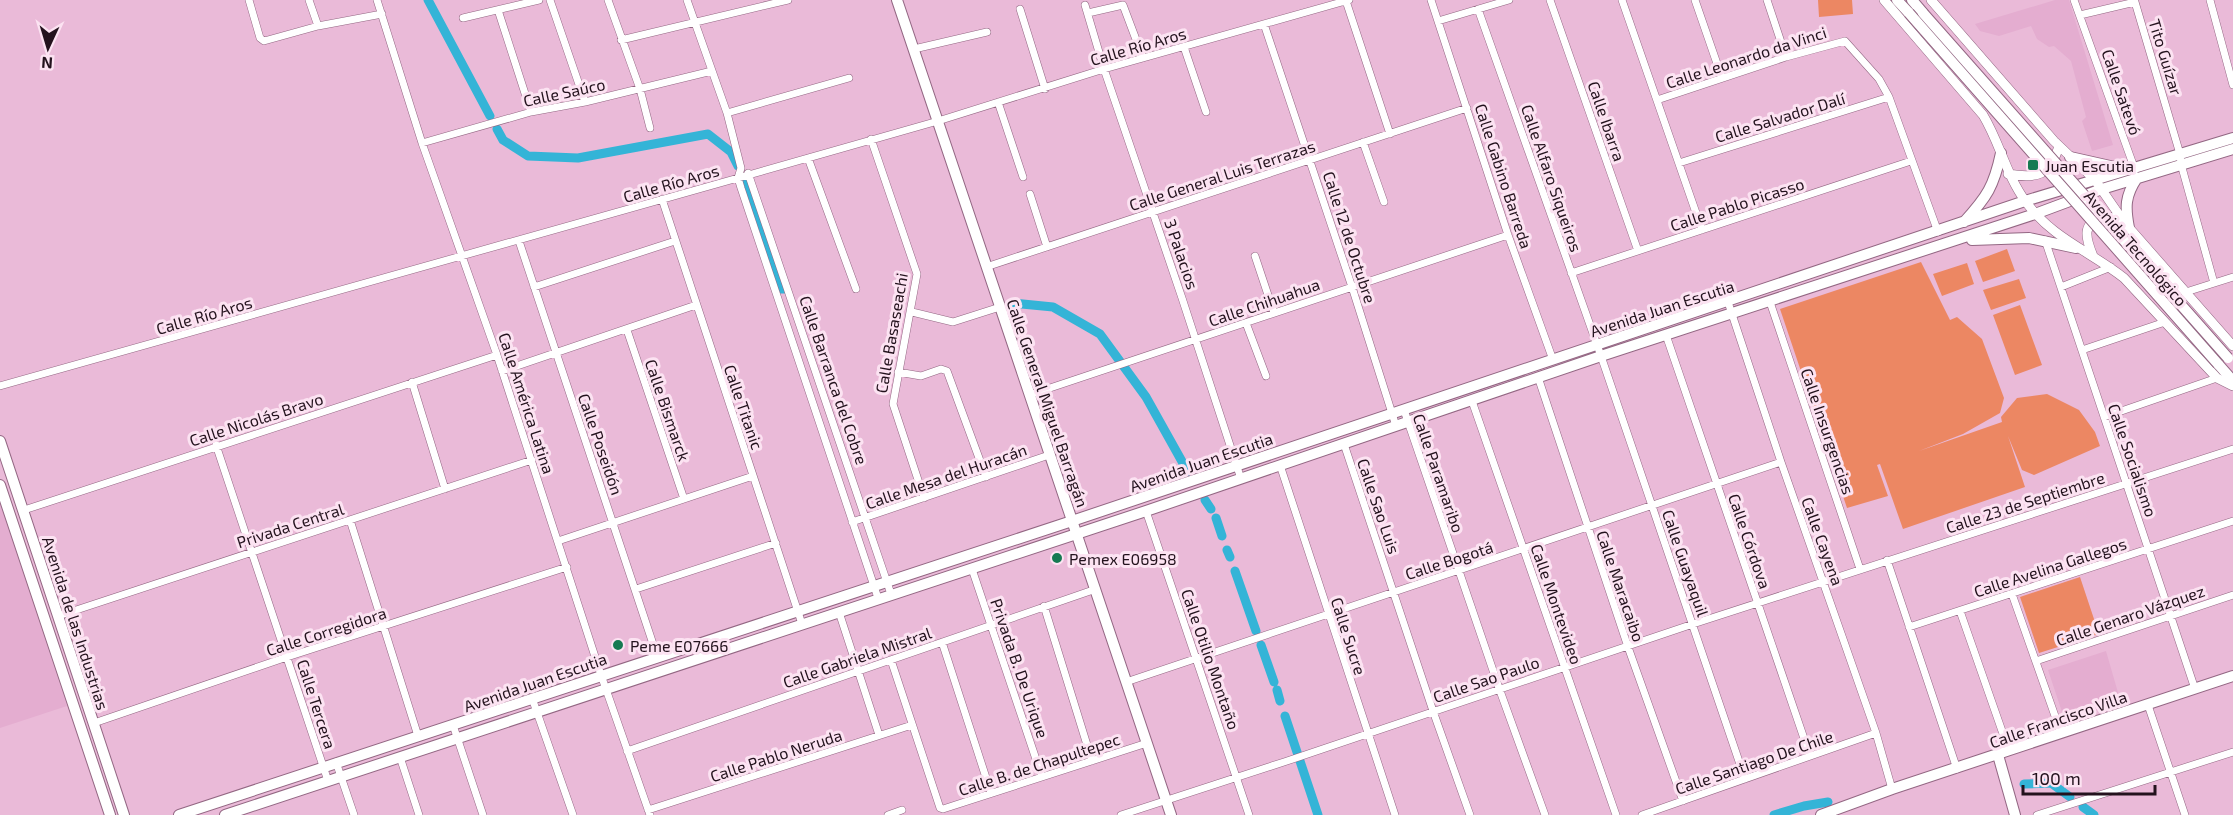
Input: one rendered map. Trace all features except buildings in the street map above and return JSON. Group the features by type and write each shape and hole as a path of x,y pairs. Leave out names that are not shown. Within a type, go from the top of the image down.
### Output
{"main road":[{"name":"Calle General Miguel Barragán","path":"897,0 1171,815"},
{"name":"Avenida Tecnológico","path":"1897,0 2226,362"},
{"name":"Avenida Tecnológico","path":"1912,0 2226,362 2233,381"},
{"name":"Avenida Juan Escutia","path":"2181,159 2233,138"},
{"name":"Avenida Juan Escutia","path":"179,815 1072,521 2025,201 2094,180 2233,148"},
{"path":"1964,223 1994,183 2001,153"},
{"path":"2070,157 2133,172 2125,205 2126,225"},
{"name":"Avenida Juan Escutia","path":"225,815 878,598 1146,512 1601,356 2036,214 2102,189 2133,172"},
{"path":"1954,241 2002,237 2029,238 2076,248"},
{"name":"Avenida de las Industrias","path":"0,443 4,468 24,510 124,815"},
{"path":"1220,471 1225,484"},
{"path":"1189,482 1194,495"},
{"name":"Avenida de las Industrias","path":"0,485 110,815"},
{"path":"55,648 67,644"},
{"name":"Calle Francisco Villa","path":"1821,815 1836,813 1892,789 2233,676"},
{"path":"1998,755 2015,815"},
{"path":"102,790 114,786"}],"street":[{"path":"249,0 262,40 381,14"},
{"path":"309,0 318,26"},
{"name":"Calle América Latina","path":"377,0 422,142 497,355 601,675 649,813"},
{"path":"463,18 539,0"},
{"path":"550,0 585,102"},
{"path":"608,0 640,89 650,128"},
{"path":"687,0 727,113 741,168 738,178"},
{"path":"621,40 789,0"},
{"path":"1347,0 1390,134"},
{"name":"Calle Río Aros","path":"0,386 938,121 1104,69 1347,0"},
{"name":"Calle Gabino Barreda","path":"1431,0 1508,235 1553,360"},
{"path":"1438,21 1509,0"},
{"name":"Calle Ibarra","path":"1550,0 1638,251"},
{"path":"1622,0 1702,230"},
{"path":"1695,0 1722,78"},
{"path":"1767,0 1786,57"},
{"path":"1884,0 1983,115 2008,174 2036,214 2054,232 2076,248 2111,267 2137,290 2217,378 2233,386"},
{"path":"1930,0 2059,146 2102,189 2126,225 2233,346"},
{"path":"2074,0 2080,15"},
{"path":"2211,0 2233,85"},
{"name":"Tito Guízar","path":"2080,15 2135,2 2181,159"},
{"name":"3 Palacios","path":"1085,5 1104,69 1241,479"},
{"path":"1088,13 1123,5 1143,58"},
{"path":"1020,9 1045,88"},
{"name":"Calle Alfaro Siqueiros","path":"1479,9 1601,356"},
{"path":"498,10 531,112"},
{"name":"Calle Satevó","path":"2080,15 2133,172"},
{"name":"Calle 12 de Octubre","path":"1264,24 1352,287 1398,412 1396,426"},
{"path":"914,49 987,32"},
{"name":"Calle Leonardo da Vinci","path":"1657,100 1786,57 1845,41 1879,79 1889,97 1938,231"},
{"path":"1184,47 1206,112"},
{"name":"Calle Saúco","path":"422,142 531,112 585,102 712,71"},
{"path":"727,113 849,78"},
{"name":"Calle Salvador Dalí","path":"1679,163 1889,97"},
{"path":"998,102 1023,177"},
{"name":"Calle General Luis Terrazas","path":"986,267 1467,108"},
{"name":"Calle Basaseachi","path":"872,139 916,269 917,278 912,312 898,372 893,407 924,498"},
{"path":"1363,142 1384,202"},
{"path":"2008,174 2027,177 2042,173 2052,163 2059,146"},
{"path":"808,158 856,289"},
{"path":"2181,159 2214,283"},
{"name":"Calle Pablo Picasso","path":"1571,273 1911,161"},
{"path":"741,168 750,174"},
{"name":"Calle Barranca del Cobre","path":"750,174 891,594"},
{"name":"Calle Barranca del Cobre","path":"738,178 878,598"},
{"path":"1030,194 1047,247"},
{"name":"Calle Titanic","path":"662,199 802,624"},
{"path":"2093,256 2086,236 2091,223 2106,216 2126,225"},
{"name":"Calle Chihuahua","path":"1029,395 1508,235"},
{"name":"Calle Socialismo","path":"2045,240 2195,689"},
{"name":"Calle Poseidón","path":"519,241 657,656"},
{"path":"534,287 675,241"},
{"path":"1255,256 1274,314"},
{"path":"2061,287 2111,267"},
{"path":"2186,292 2233,276"},
{"name":"Calle Cayena","path":"1728,302 1781,462 1876,733 1892,789"},
{"name":"Calle Insurgencias","path":"1770,302 1860,569"},
{"path":"502,371 696,305"},
{"path":"781,309 794,305"},
{"path":"912,312 953,322 1000,307"},
{"path":"2082,350 2165,322"},
{"path":"1246,323 1266,376"},
{"name":"Calle Bismarck","path":"627,330 684,499"},
{"name":"Calle Córdova","path":"1666,335 1810,756"},
{"name":"Calle Nicolás Bravo","path":"24,510 216,445 497,355"},
{"name":"Calle Guayaquil","path":"1601,356 1745,779"},
{"path":"898,372 921,376 941,369 947,371 986,477"},
{"name":"Calle Maracaibo","path":"1538,378 1587,528 1683,801"},
{"path":"2104,417 2217,378"},
{"path":"412,382 445,489"},
{"path":"812,402 825,397"},
{"name":"Calle Montevideo","path":"1472,401 1616,815"},
{"name":"Calle Paramaribo","path":"1398,412 1408,422 1458,571 1545,815"},
{"name":"Calle Sao Luis","path":"1344,444 1432,711 1470,815"},
{"name":"Calle Tercera","path":"216,445 328,781"},
{"name":"Calle 23 de Septiembre","path":"1860,569 2233,449"},
{"name":"Calle Mesa del Huracán","path":"852,522 1049,455"},
{"name":"Privada Central","path":"58,616 532,460"},
{"name":"Calle Bogotá","path":"1126,682 1781,462"},
{"name":"Calle Sucre","path":"1280,465 1395,815"},
{"path":"558,541 753,476"},
{"name":"Calle Otilio Montaño","path":"1146,512 1249,815"},
{"path":"350,520 418,736"},
{"name":"Calle Avelina Gallegos","path":"1909,627 2233,521"},
{"path":"636,589 776,543"},
{"path":"1887,560 1957,768"},
{"name":"Calle Corregidora","path":"94,723 287,657 567,567"},
{"name":"Privada B. De Urique","path":"972,569 1042,777"},
{"name":"Calle Sao Paulo","path":"1120,815 1860,569"},
{"name":"Calle Gabriela Mistral","path":"627,751 1096,589"},
{"path":"2012,594 2061,733"},
{"name":"Calle Genaro Vázquez","path":"2036,661 2233,595"},
{"path":"1044,606 1092,761"},
{"path":"1960,611 2009,751"},
{"path":"839,612 879,735"},
{"path":"942,642 991,793"},
{"path":"891,660 912,725"},
{"path":"532,698 573,815"},
{"path":"2148,705 2185,815"},
{"path":"453,725 483,815"},
{"name":"Calle B. de Chapultepec","path":"912,725 940,808 1147,743"},
{"name":"Calle Pablo Neruda","path":"649,813 912,725"},
{"name":"Calle Santiago De Chile","path":"1642,815 1876,733"},
{"path":"2037,815 2233,752"},
{"path":"400,757 420,815"},
{"path":"336,762 354,815"},
{"path":"888,815 902,810"}],"shaded area":[{"path":"1818,0 1852,0 1853,14 1819,17"},
{"path":"2055,0 2069,0 2113,145 2092,151 2082,121 2086,117 2071,61 2054,46 2049,47 2037,39 2031,26 1999,36 1980,31 1975,24"},
{"path":"2007,249 2015,271 1983,282 1975,261"},
{"path":"1921,262 1950,320 1957,317 1982,339 2004,398 2000,413 1963,434 1919,451 2002,422 2001,417 2017,398 2047,394 2079,410 2095,432 2100,446 2034,475 2022,470 2008,436 2025,487 1903,529 1880,464 1877,465 1888,496 1847,508 1780,309"},
{"path":"1967,263 1974,284 1942,296 1933,274"},
{"path":"2019,279 2026,298 1991,310 1983,290"},
{"path":"2020,305 2042,365 2015,375 1993,315"},
{"path":"0,503 67,706 0,728"},
{"path":"2080,577 2099,634 2039,653 2020,597"},
{"path":"2106,651 2121,703 2065,721 2048,670"}],"waterway":[{"path":"428,0 490,116"},
{"path":"497,129 503,140 528,156 578,158 708,134 731,152 738,166"},
{"path":"743,177 782,289 784,289"},
{"path":"1012,303 1053,307 1100,334 1146,397 1189,474"},
{"path":"1205,500 1211,509"},
{"path":"1216,518 1222,536"},
{"path":"1227,550 1230,557"},
{"path":"1235,571 1256,631"},
{"path":"1261,645 1274,682"},
{"path":"1277,690 1280,701"},
{"path":"1285,716 1318,815"},
{"path":"2024,784 2051,783 2070,797"},
{"path":"1774,815 1828,802"},
{"path":"2083,807 2094,815"}],"place":[{"name":"Juan Escutia","path":"2033,165"},
{"name":"Pemex E06958","path":"1057,558"},
{"name":"Peme E07666","path":"618,645"}]}
